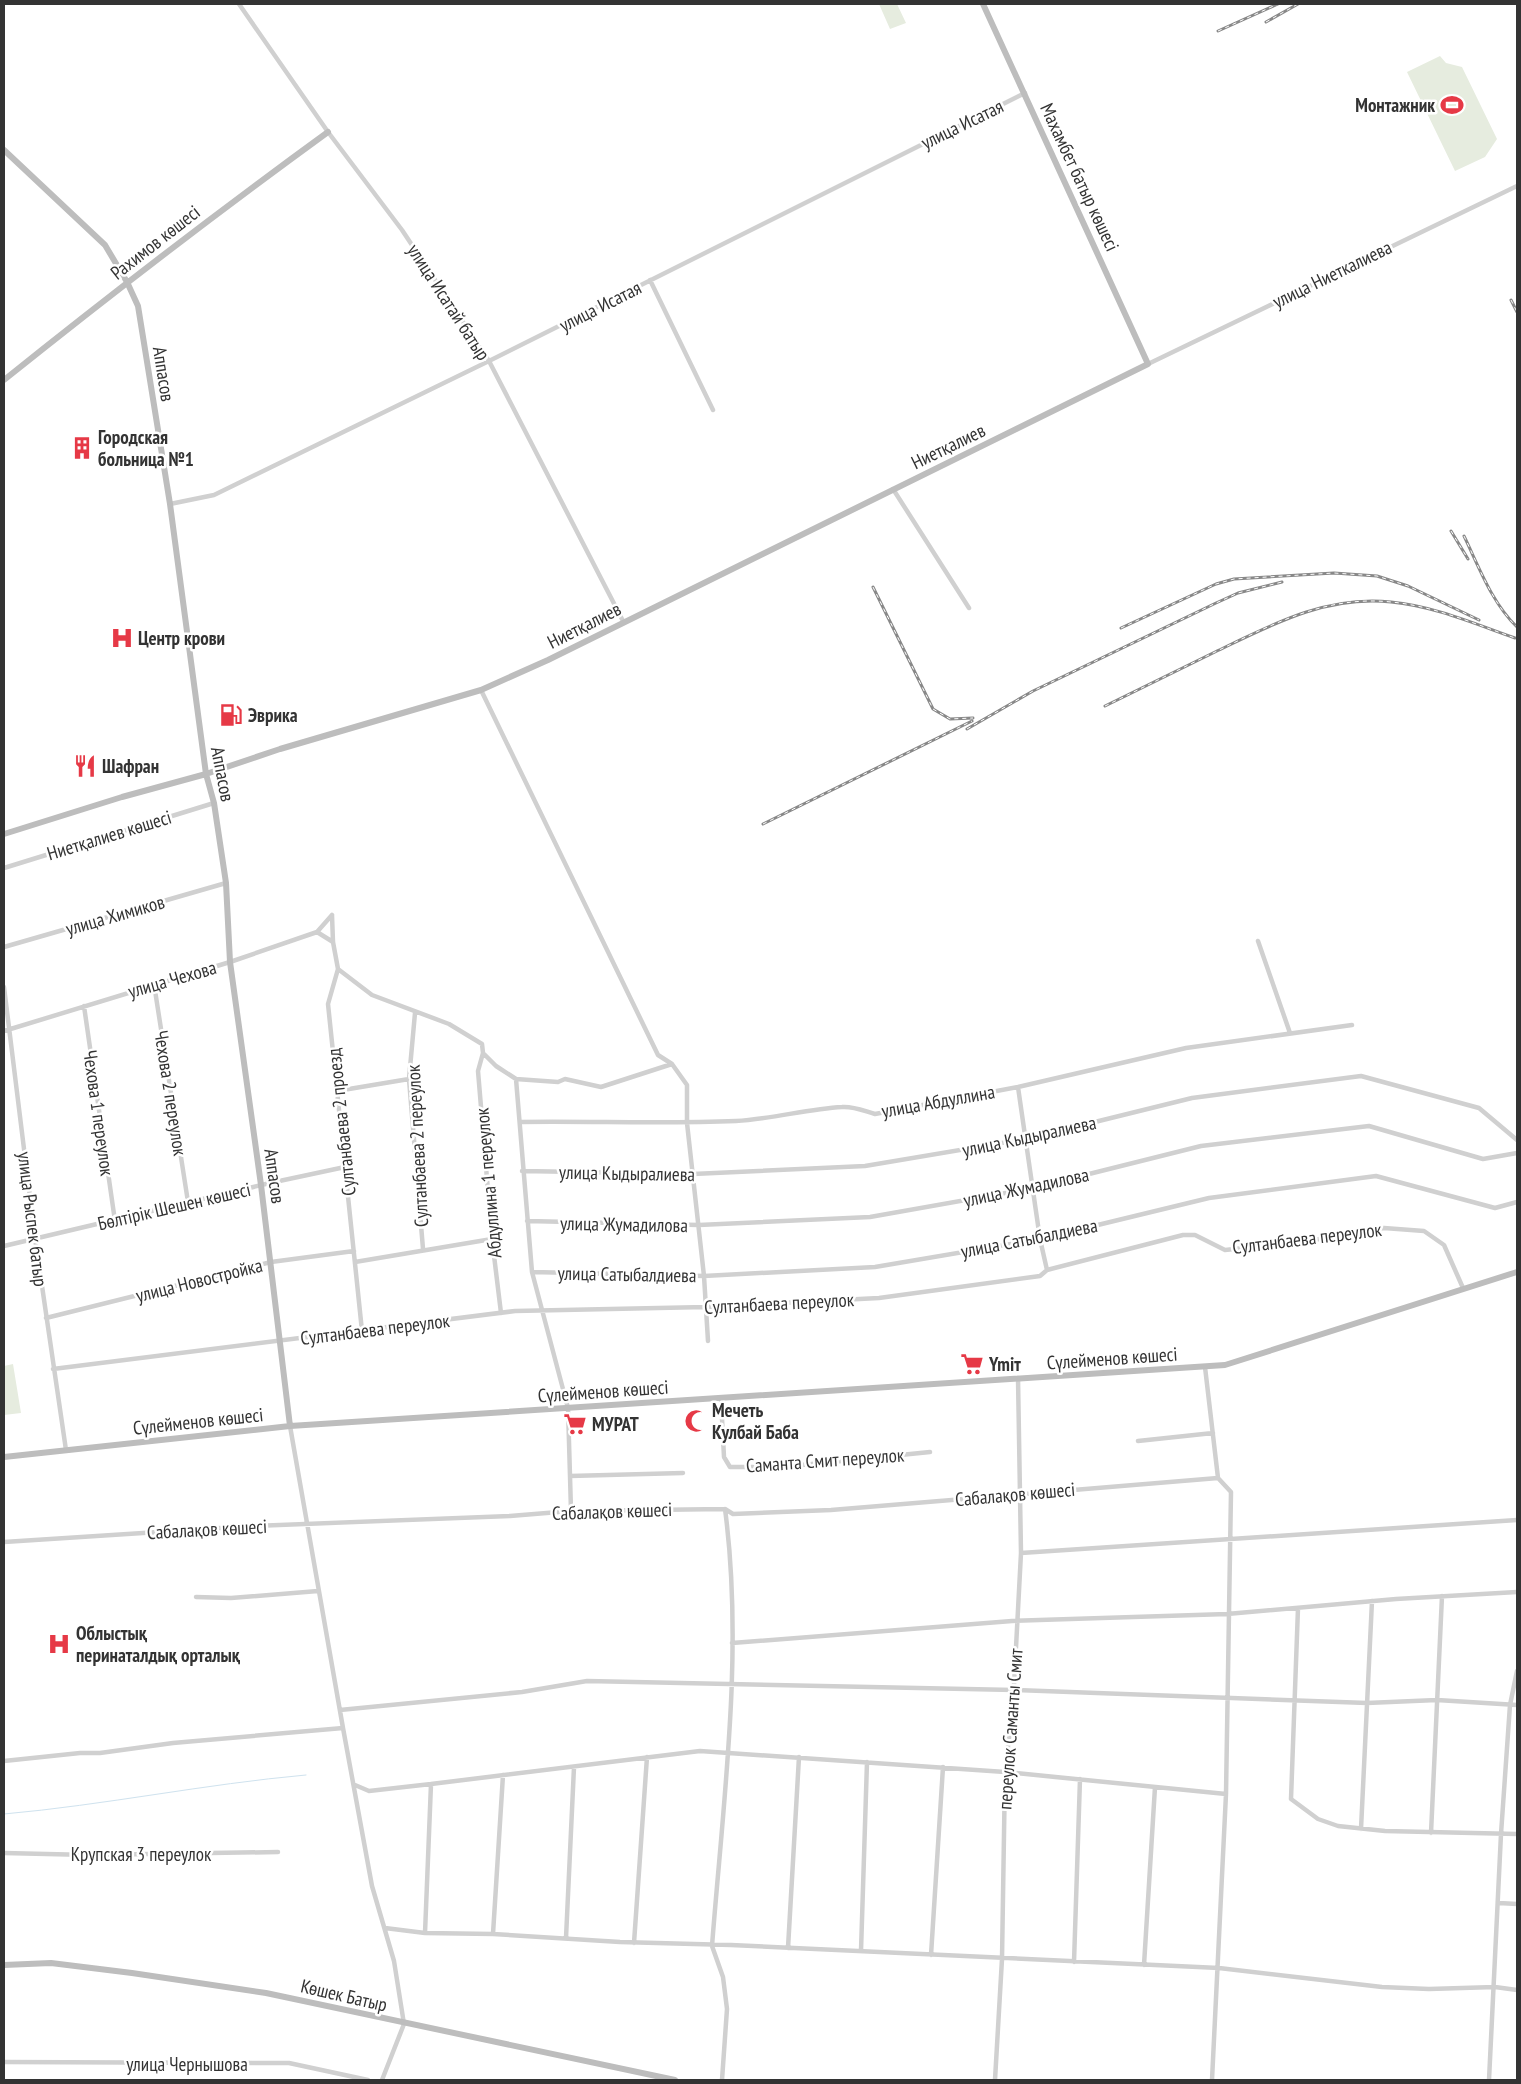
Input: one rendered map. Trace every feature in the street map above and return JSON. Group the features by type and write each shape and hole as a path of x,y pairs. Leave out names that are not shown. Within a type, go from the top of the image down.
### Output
{"street":[{"name":"улица Исатай батыр","path":"239,4 328,132 402,230 489,361 623,621"},
{"name":"Махамбет батыр көшесі","path":"983,4 1148,364"},
{"name":"улица Исатая","path":"170,504 214,495 489,361 1025,93"},
{"name":"Рахимов көшесі","path":"4,380 85,318 127,282 328,132"},
{"name":"Аппасов","path":"4,150 106,245 138,306 170,504 206,774 214,803 226,883 230,962 261,1185 278,1341 290,1426"},
{"name":"улица Ниеткалиева","path":"1148,364 1517,186"},
{"path":"650,280 713,410"},
{"name":"Ниетқалиев","path":"4,834 122,797 206,774 280,749 481,690 548,660 623,621 1148,364"},
{"path":"893,489 969,608"},
{"path":"481,690 658,1055 672,1064 687,1085 688,1123 704,1276 708,1341"},
{"name":"Ниетқалиев көшесі","path":"4,868 214,803"},
{"name":"улица Химиков","path":"4,948 226,883"},
{"name":"улица Чехова","path":"6,1030 230,962 317,932 332,915"},
{"name":"Султанбаева 2 проезд","path":"332,915 333,942 338,969 328,1004 362,1330"},
{"path":"317,932 333,942"},
{"path":"1258,941 1290,1033"},
{"path":"338,969 372,995 449,1024 467,1034 482,1044 482,1053 496,1066 516,1079 558,1082 565,1079 601,1087 672,1064"},
{"name":"Чехова 2 переулок","path":"154,984 188,1202"},
{"name":"улица Рыспек батыр","path":"4,987 6,1030 52,1369 66,1450"},
{"name":"Чехова 1 переулок","path":"84,1006 115,1221"},
{"name":"Султанбаева 2 переулок","path":"415,1012 409,1079 423,1249"},
{"name":"улица Абдуллина","path":"520,1122 601,1120 688,1123 763,1120 842,1106 875,1114 1018,1087 1186,1048 1352,1025"},
{"name":"Абдуллина 1 переулок","path":"482,1053 478,1070 492,1240 501,1313"},
{"name":"улица Кыдыралиева","path":"522,1171 693,1174 865,1166 1026,1140 1192,1098 1361,1076 1479,1108 1517,1140"},
{"path":"337,1091 409,1079"},
{"path":"516,1079 522,1171 532,1272 568,1408 571,1511"},
{"path":"1018,1087 1040,1239 1047,1270"},
{"name":"улица Жумадилова","path":"527,1221 699,1225 870,1217 1034,1188 1201,1146 1369,1126 1483,1159 1517,1153"},
{"name":"Бөлтірік Шешен көшесі","path":"4,1246 345,1167"},
{"name":"улица Сатыбалдиева","path":"532,1272 704,1276 875,1267 1040,1239 1209,1198 1376,1176 1495,1208 1517,1202"},
{"name":"Султанбаева переулок","path":"52,1369 501,1313 541,1310 706,1307 879,1298 1040,1276 1047,1270 1183,1235 1195,1235 1226,1250 1302,1242 1384,1228 1412,1228 1430,1233 1444,1245 1463,1288"},
{"name":"Султанбаева 2 переулок","path":"355,1262 423,1249 492,1240"},
{"name":"улица Новостройка","path":"46,1318 270,1262 354,1251"},
{"name":"Сүлейменов көшесі","path":"4,1457 290,1426 1205,1366 1244,1360 1517,1272"},
{"path":"1205,1366 1218,1478 1231,1492 1226,1698 1226,1794 1219,1968 1212,2080"},
{"name":"переулок Саманты Смит","path":"995,2080 1002,1959 1005,1772 1014,1690 1016,1621 1021,1553 1018,1378"},
{"name":"Саманта Смит переулок","path":"721,1399 724,1457 730,1467 782,1467 930,1452"},
{"path":"290,1426 309,1524 318,1591 355,1784 372,1886 394,1961 404,2024 382,2080"},
{"path":"1138,1441 1213,1433"},
{"path":"570,1476 683,1473"},
{"name":"Сабалақов көшесі","path":"4,1542 309,1524 510,1516 571,1511 725,1509 733,1514 831,1510 1218,1478"},
{"path":"722,2080 728,2009 723,1977 712,1946 731,1683 730,1574 725,1509"},
{"path":"1021,1553 1517,1520"},
{"path":"196,1597 231,1598 318,1591"},
{"path":"732,1643 1016,1621 1228,1614 1372,1601 1517,1592"},
{"path":"1431,1833 1442,1596"},
{"path":"1361,1829 1372,1601"},
{"path":"1298,1608 1291,1799 1318,1818 1338,1826 1431,1833 1517,1834"},
{"path":"1489,2080 1496,1987 1501,1834 1510,1705 1517,1671"},
{"path":"340,1710 522,1692 587,1681 1014,1690 1367,1703 1437,1700 1517,1705"},
{"path":"4,1761 80,1753 100,1753 173,1743 343,1728"},
{"path":"355,1784 369,1791 700,1751 1005,1772 1226,1794"},
{"path":"634,1943 647,1757"},
{"path":"788,1948 799,1757"},
{"path":"861,1951 867,1762"},
{"path":"566,1938 574,1767"},
{"path":"931,1955 943,1767"},
{"path":"493,1934 503,1775"},
{"path":"1074,1962 1080,1779"},
{"path":"424,1933 431,1784"},
{"path":"1144,1965 1155,1787"},
{"name":"Крупская 3 переулок","path":"4,1853 89,1855 278,1852"},
{"path":"1499,1904 1517,1904"},
{"path":"385,1928 424,1933 493,1934 634,1943 861,1951 1219,1968 1382,1987 1429,1989 1496,1987 1517,1990"},
{"name":"Көшек Батыр","path":"4,1965 51,1963 266,1993 404,2024 675,2080"},
{"name":"улица Чернышова","path":"4,2062 290,2063 368,2080"}],"shaded area":[{"path":"879,4 897,4 906,23 890,29"},
{"name":"Монтажник","path":"1440,56 1446,63 1462,67 1497,139 1485,157 1455,171 1407,72"},
{"path":"13,1364 21,1413 4,1415 4,1366"}],"waterway":[{"path":"4,1814 306,1775"}],"railway":[{"path":"1218,31 1278,4"},
{"path":"1266,22 1298,4"},
{"path":"1511,300 1517,312"},
{"path":"1451,531 1468,559"},
{"path":"1464,536 1493,596 1517,627"},
{"path":"1121,628 1216,584 1234,579 1334,573 1377,576 1408,586 1479,620"},
{"path":"967,729 1033,691 1216,603 1238,593 1282,582"},
{"path":"873,587 933,709 950,719 973,718"},
{"path":"1105,706 1278,622 1300,614 1344,603 1367,601 1391,602 1423,607 1515,638"},
{"path":"763,824 972,721"}],"place":[{"name":"Монтажник","path":"1452,105"},
{"name":"Городская больница №1","path":"82,448"},
{"name":"Центр крови","path":"122,638"},
{"name":"Эврика","path":"231,715"},
{"name":"Шафран","path":"85,766"},
{"name":"Ymiт","path":"972,1364"},
{"name":"Мечеть Кулбай Баба","path":"696,1421"},
{"name":"МУРАТ","path":"575,1424"},
{"name":"Облыстық перинаталдық орталық","path":"59,1644"}]}
